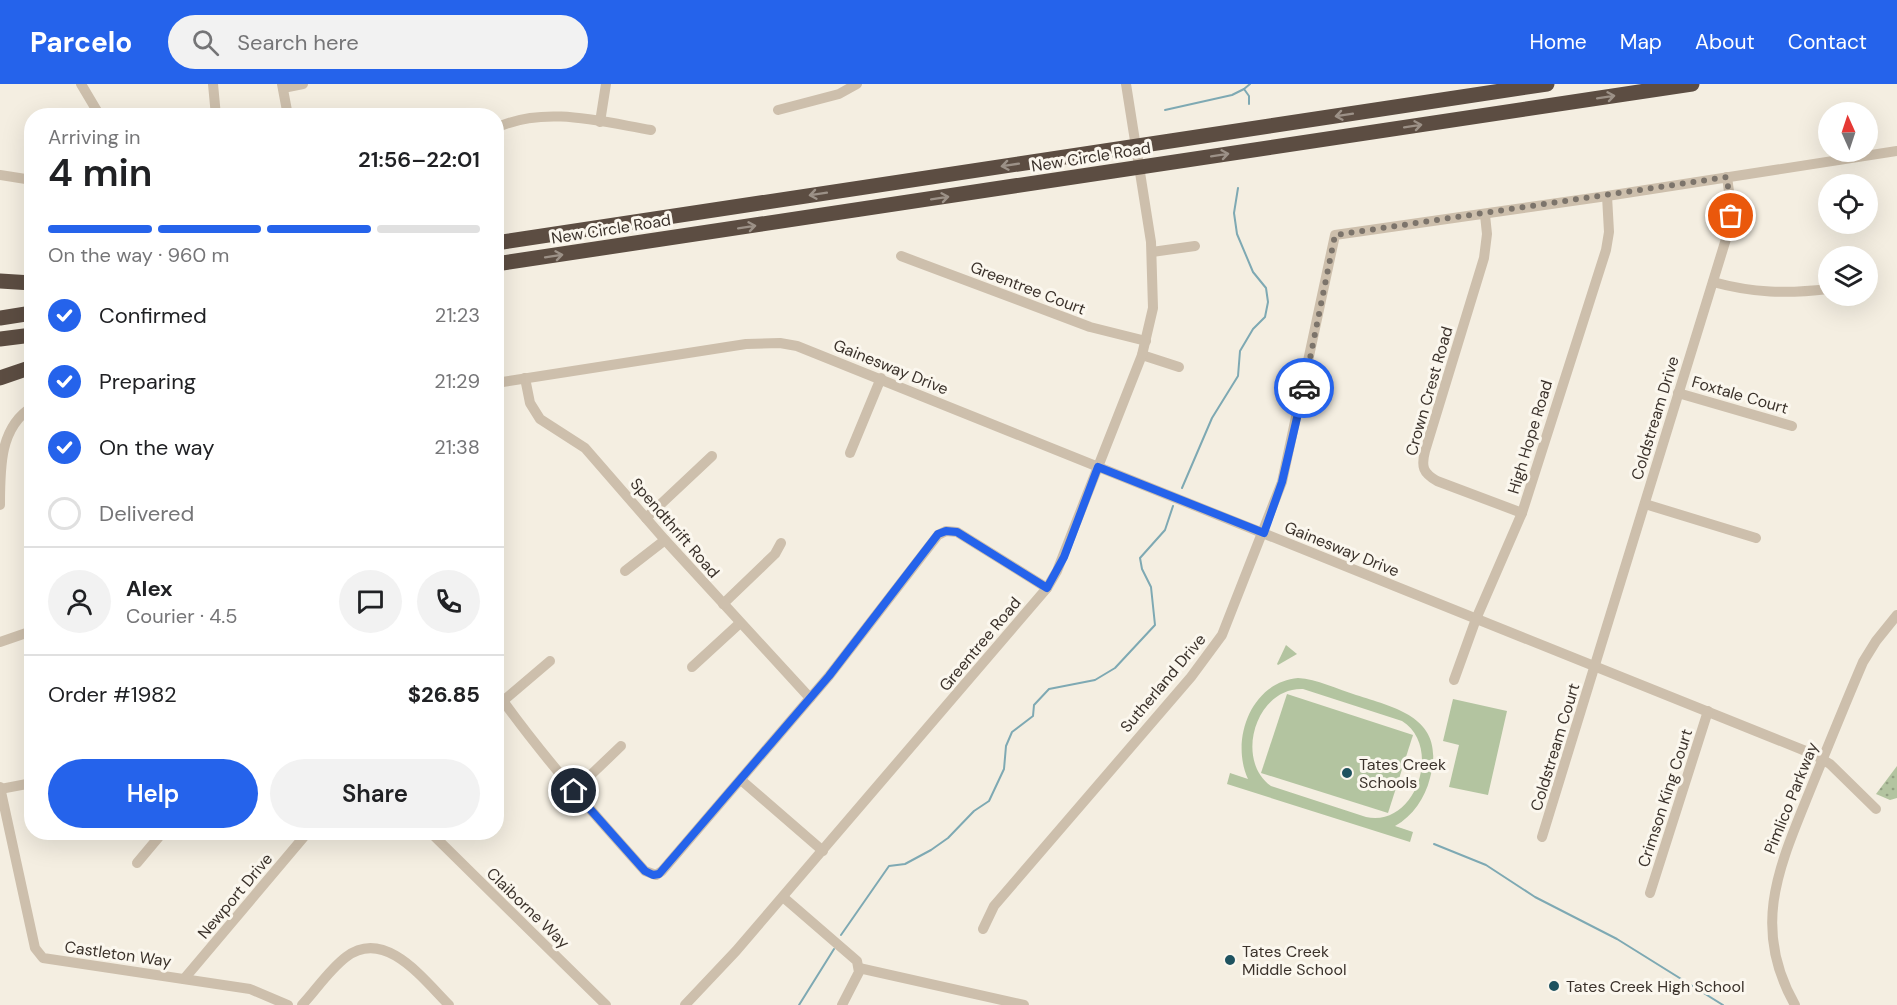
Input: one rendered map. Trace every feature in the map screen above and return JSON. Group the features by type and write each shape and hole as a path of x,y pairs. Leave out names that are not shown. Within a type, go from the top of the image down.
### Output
{"highway":[{"name":"New Circle Road","path":"504,242 1547,84"},
{"name":"New Circle Road","path":"504,263 1692,84"},
{"path":"0,281 24,282"},
{"path":"0,318 24,314"},
{"path":"0,339 24,336"},
{"path":"0,378 24,370"}],"street":[{"path":"81,84 95,108"},
{"path":"213,84 217,108"},
{"path":"286,108 282,86 303,84"},
{"path":"600,122 606,84"},
{"path":"778,110 839,94 857,84"},
{"name":"Greentree Road","path":"685,1005 823,851 1047,588 1064,557 1142,355 1153,308 1152,252 1126,84"},
{"path":"504,126 538,117 600,122 651,130"},
{"name":"Sutherland Drive","path":"983,929 994,906 1216,645 1264,533 1282,482 1297,422 1335,235 1897,151"},
{"path":"0,175 24,179"},
{"name":"Coldstream Drive","path":"1595,667 1713,282 1731,216 1727,177"},
{"name":"High Hope Road","path":"1454,680 1476,619 1522,513 1606,249 1609,232 1608,196"},
{"name":"Crown Crest Road","path":"1485,214 1487,234 1484,258 1425,451 1423,469 1426,475 1437,481 1522,513"},
{"path":"1152,252 1195,246"},
{"name":"Greentree Court","path":"901,256 1090,327 1146,340"},
{"path":"1713,282 1739,289 1777,294 1818,290"},
{"name":"Gainesway Drive","path":"504,381 766,342 797,346 1708,711 1822,760 1876,809"},
{"path":"1142,355 1179,366"},
{"name":"Spendthrift Road","path":"525,378 534,412 540,419 585,448 665,540 810,698"},
{"path":"850,453 881,378"},
{"name":"Foxtale Court","path":"1678,393 1792,426"},
{"path":"0,505 0,456 5,429 24,411"},
{"path":"646,518 712,456"},
{"path":"1645,504 1756,538"},
{"path":"504,702 532,741 574,791 645,871 653,875 662,871 810,698 938,534 946,531 957,532 1047,588"},
{"path":"625,571 665,540"},
{"path":"723,604 776,554 781,543"},
{"name":"Pimlico Parkway","path":"1795,1005 1774,952 1772,898 1779,869 1863,662 1876,640 1897,615"},
{"path":"692,667 740,623"},
{"path":"0,642 24,634"},
{"path":"504,693 550,661"},
{"name":"Coldstream Court","path":"1542,837 1595,667"},
{"name":"Crimson King Court","path":"1650,893 1708,711"},
{"path":"574,791 621,746"},
{"path":"741,780 823,851"},
{"path":"0,788 24,784"},
{"name":"Castleton Way","path":"0,788 35,948 39,955 49,960 250,988 288,1005"},
{"path":"137,863 156,840"},
{"name":"Newport Drive","path":"184,979 301,840"},
{"name":"Claiborne Way","path":"438,840 606,1005"},
{"path":"783,897 856,959 859,968 842,1005"},
{"path":"302,1005 347,956 369,948 388,951 406,962 449,1005"},
{"path":"859,968 1024,1005"}],"green space":[{"path":"1286,645 1297,654 1278,665 1277,664"},
{"path":"1298,678 1327,685 1403,712 1416,720 1425,730 1431,742 1433,758 1428,785 1413,812 1395,826 1413,832 1410,842 1227,784 1230,773 1248,779 1243,764 1242,747 1249,715 1257,701 1268,690 1282,682","holes":["1303,689 1402,721 1414,733 1421,748 1422,765 1418,782 1410,798 1398,810 1384,817 1366,817 1271,786 1260,774 1254,760 1252,743 1262,712 1273,700 1287,692"]},
{"path":"1287,694 1413,735 1388,813 1261,773"},
{"path":"1453,699 1507,711 1488,795 1449,787 1459,745 1443,741"},
{"path":"1897,766 1897,798 1890,800 1876,794"}],"waterway":[{"path":"1249,104 1249,96 1244,89 1250,84"},
{"path":"1165,110 1232,95 1244,89"},
{"path":"1182,488 1212,418 1238,376 1240,351 1253,329 1265,317 1268,302 1266,288 1253,272 1237,234 1234,213 1238,188"},
{"path":"841,935 889,866 905,864 931,850 948,838 974,811 989,801 1004,769 1006,746 1012,732 1033,716 1034,705 1049,689 1095,680 1115,668 1155,625 1151,587 1142,569 1140,558 1165,530 1173,506"},
{"path":"1434,844 1486,865 1535,897 1617,939 1723,1005"},
{"path":"799,1005 834,949"}],"way so far":[{"path":"1304,388 1335,235 1546,206 1727,177 1731,216"}],"place":[{"name":"Tates Creek Schools","path":"1347,773"},
{"name":"Tates Creek Middle School","path":"1230,960"},
{"name":"Tates Creek High School","path":"1554,986"}],"route":[{"path":"574,791 648,874 659,874 829,676 938,534 946,531 957,532 1047,588 1064,557 1098,467 1264,533 1282,482 1304,388"}]}
